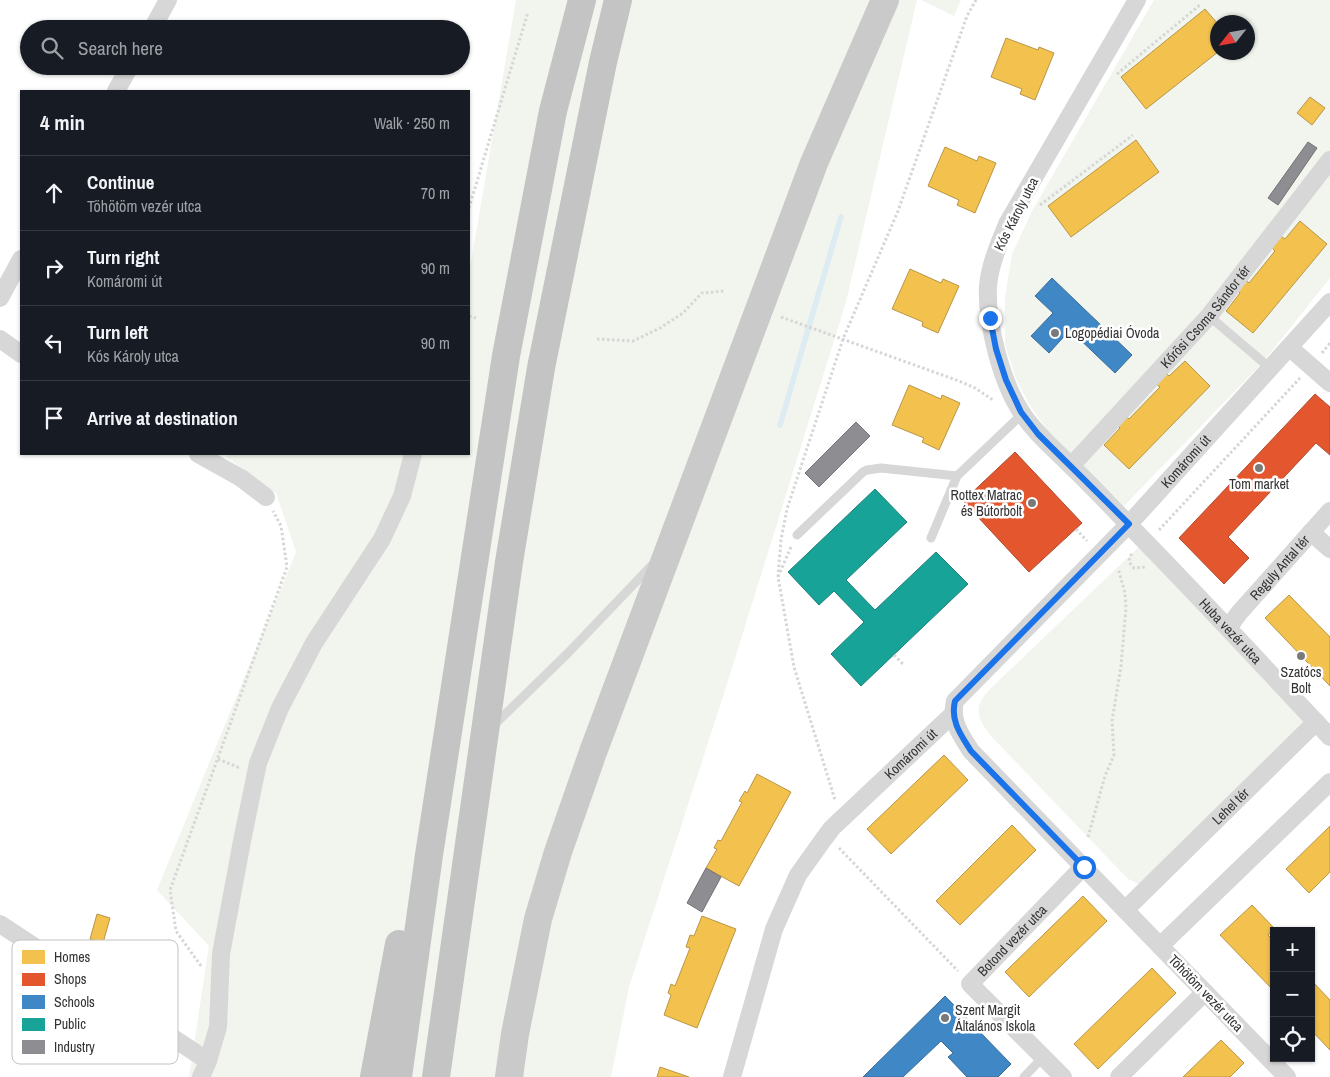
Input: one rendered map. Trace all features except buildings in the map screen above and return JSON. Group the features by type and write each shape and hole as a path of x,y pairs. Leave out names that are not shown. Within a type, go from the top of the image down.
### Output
{"highway":[{"path":"398,1077 429,854 506,356 553,111 582,0"},
{"path":"436,1077 509,562 541,368 603,62 618,0"},
{"path":"374,1077 401,934 429,854"}],"main road":[{"path":"509,1077 515,1034 538,919 558,852 593,752 814,164 885,0"}],"street":[{"path":"157,20 168,0"},
{"name":"Kós Károly utca","path":"1129,524 1038,434 1021,412 1006,380 996,349 990,318 988,286 994,256 1007,224 1137,0"},
{"path":"117,90 125,75"},
{"name":"Kőrösi Csoma Sándor tér","path":"1071,466 1210,316 1327,171"},
{"path":"0,298 20,261"},
{"name":"Komáromi út","path":"732,1077 774,929 798,875 822,840 953,714 955,701 1129,524 1330,302"},
{"path":"0,339 20,353"},
{"path":"1290,348 1330,383"},
{"path":"204,455 241,478 266,497"},
{"path":"178,1050 205,1069 218,1027 221,954 258,764 280,708 314,643 382,539 402,496 413,455"},
{"name":"Reguly Antal tér","path":"1229,627 1239,613 1330,511"},
{"name":"Huba vezér utca","path":"1129,524 1229,627 1330,737"},
{"path":"1311,532 1330,549"},
{"name":"Töhötöm vezér utca","path":"953,714 958,730 971,751 1287,1077"},
{"name":"Lehel tér","path":"1125,910 1316,722"},
{"path":"1160,946 1330,782"},
{"name":"Botond vezér utca","path":"1063,1077 970,984 1084,867"},
{"path":"0,924 23,940"},
{"path":"1119,1077 1205,992"}],"lane":[{"path":"1210,316 1270,368"},
{"path":"931,538 957,476 1017,419"},
{"path":"797,534 867,470 878,468 957,476"},
{"path":"485,734 568,653 670,546"},
{"path":"1024,1077 1043,1057"}],"path":[{"path":"841,820 794,667 778,577 780,540 787,509 842,340 898,211 967,16 976,0"},
{"path":"1114,76 1201,4"},
{"path":"470,205 528,12"},
{"path":"1039,205 1132,135"},
{"path":"597,339 633,342 675,318 702,293 725,291"},
{"path":"775,315 975,388 1017,419"},
{"path":"470,316 476,318"},
{"path":"1145,541 1167,523 1330,343"},
{"path":"219,991 176,931 170,890 287,567 281,526 266,497"},
{"path":"1076,529 1087,540"},
{"path":"778,577 797,534"},
{"path":"1088,837 1105,776 1114,755 1112,722 1121,666 1126,608 1125,593 1118,568"},
{"path":"894,655 904,665"},
{"path":"218,759 242,770"},
{"path":"822,840 836,845 970,984"}],"shaded area":[{"path":"516,0 917,0 846,302 727,684 629,987 611,1077 189,1077 209,946 157,890 296,552 276,493 226,457 230,455 470,455 470,268"},
{"path":"921,0 961,0 954,16"},
{"path":"1154,0 1330,0 1330,278 1263,362 1124,506 1050,434 1029,404 1015,376 1005,344 1005,297 1012,254 1032,211"},
{"path":"1145,541 1316,722 1145,890 1137,883 1128,879 991,736 982,723 979,706 985,694 991,688"}],"waterway":[{"path":"780,425 841,217"}],"place":[{"name":"Logopédiai Óvoda","path":"1055,333"},
{"name":"Tom market","path":"1259,468"},
{"name":"Rottex Matrac és Bútorbolt","path":"1032,503"},
{"name":"Szatócs Bolt","path":"1301,656"},
{"name":"Szent Margit Általános Iskola","path":"945,1018"}],"route":[{"path":"990,318 996,349 1006,380 1021,412 1038,434 1129,524 955,701 953,714 958,730 971,751 1084,867"}]}
